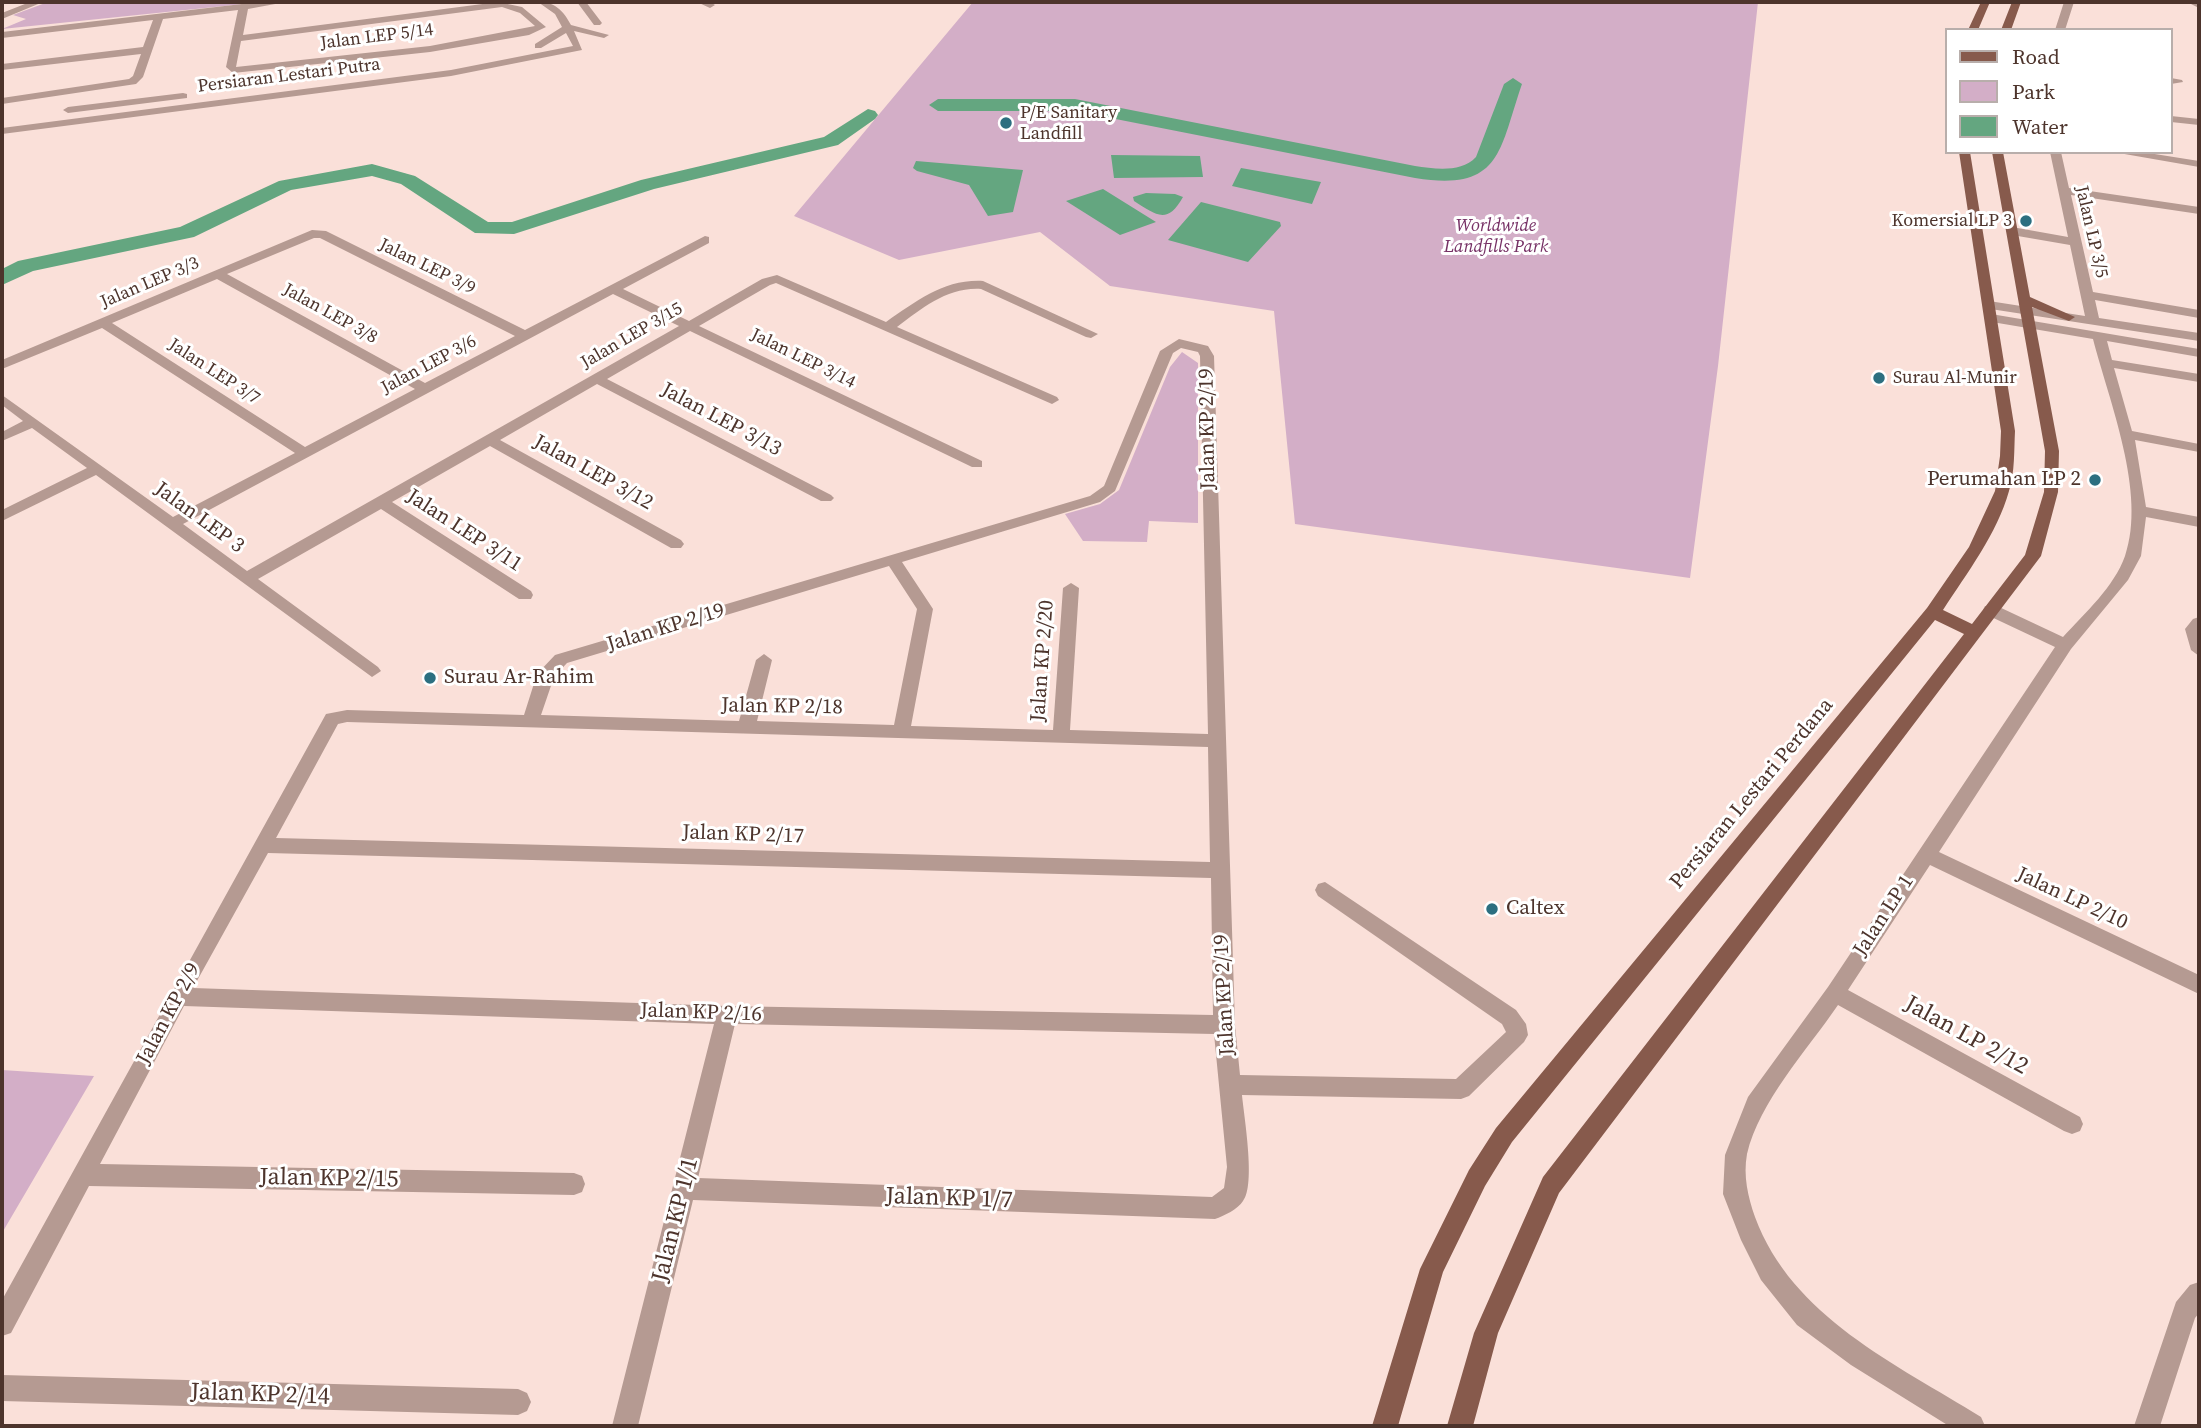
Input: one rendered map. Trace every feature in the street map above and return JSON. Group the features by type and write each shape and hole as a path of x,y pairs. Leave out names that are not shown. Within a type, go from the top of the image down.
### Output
{"main road":[{"path":"1974,28 1985,2"},
{"path":"2007,28 2016,2"},
{"name":"Persiaran Lestari Perdana","path":"1385,1426 1432,1269 1477,1178 1504,1135 1933,612 1976,548 2002,491 2008,431 1964,154"},
{"path":"1460,1426 1468,1387 1503,1287 1551,1185 2033,556 2051,492 2052,451 1997,154"},
{"path":"1933,612 1974,632"}],"street":[{"path":"2,16 38,2"},
{"path":"2,35 281,2"},
{"path":"542,2 559,12 577,44"},
{"path":"581,2 597,23"},
{"path":"2061,28 2069,2"},
{"path":"2192,2 2199,5"},
{"name":"Jalan LEP 5/14","path":"502,4 512,5 531,16 541,27 529,32 430,49 242,71 231,67 237,39 502,4"},
{"path":"237,39 244,6"},
{"path":"2,102 122,86 138,77 159,16"},
{"path":"538,47 569,27 604,35"},
{"name":"Persiaran Lestari Putra","path":"2,131 280,90 538,47 577,44"},
{"name":"Persiaran Lestari Putra","path":"2,120 451,73 577,44"},
{"path":"2,67 147,50"},
{"path":"2173,119 2199,122"},
{"name":"Jalan LP 3/5","path":"2054,154 2093,321"},
{"path":"2132,154 2199,164"},
{"path":"2063,191 2199,210"},
{"path":"2012,231 2075,242"},
{"name":"Jalan LEP 3/3","path":"2,365 312,234"},
{"name":"Jalan LEP 3/9","path":"312,234 322,234 526,335"},
{"name":"Jalan LEP 3/6","path":"172,524 705,240"},
{"name":"Jalan LEP 3/8","path":"216,273 425,389"},
{"name":"Jalan LEP 3/15","path":"246,579 766,282 777,279 1052,400"},
{"path":"888,327 952,285 967,283 983,285 1091,334"},
{"name":"Jalan LEP 3/14","path":"613,289 977,464"},
{"path":"2088,295 2199,314"},
{"path":"1990,311 2069,317 2199,337"},
{"path":"2028,312 2099,337 2199,354"},
{"name":"Jalan LEP 3/7","path":"102,322 305,453"},
{"name":"Jalan LP 1","path":"1972,1426 1860,1356 1806,1316 1769,1272 1735,1194 1736,1155 1756,1104 1835,993 2065,645 2108,597 2133,555 2141,511 2125,434 2099,337"},
{"name":"Jalan KP 2/19","path":"530,722 546,674 561,659 1095,499 1110,488 1167,351 1179,343 1203,349 1207,356 1224,1024 1238,1167 1235,1194 1215,1208"},
{"path":"2106,363 2199,378"},
{"name":"Jalan LEP 3/13","path":"597,379 825,498"},
{"name":"Jalan LEP 3","path":"2,399 372,671"},
{"path":"2,437 33,422"},
{"path":"2125,434 2199,448"},
{"name":"Jalan LEP 3/12","path":"490,440 676,544"},
{"path":"2,516 97,469"},
{"name":"Jalan LEP 3/11","path":"380,502 525,595"},
{"path":"2141,511 2199,522"},
{"path":"893,560 925,609 901,733"},
{"name":"Jalan KP 2/20","path":"1061,737 1071,588"},
{"path":"1991,610 2065,645"},
{"path":"2199,624 2193,629 2199,650"},
{"path":"746,729 764,660"},
{"name":"Jalan KP 2/18","path":"347,716 1215,741"},
{"name":"Jalan KP 2/9","path":"2,1324 332,719 347,716"},
{"name":"Jalan KP 2/17","path":"265,845 1220,870"},
{"name":"Jalan LP 2/10","path":"1925,854 2199,985"},
{"path":"1230,1085 1461,1089 1517,1035 1515,1024 1509,1017 1325,890"},
{"name":"Jalan LP 2/12","path":"1835,993 2072,1124"},
{"name":"Jalan KP 2/16","path":"178,997 727,1015 1224,1024"},
{"name":"Jalan KP 1/1","path":"625,1426 727,1015"},
{"name":"Jalan KP 2/15","path":"85,1175 574,1184"},
{"name":"Jalan KP 1/7","path":"684,1189 1215,1208"},
{"path":"2147,1426 2185,1311 2199,1294"},
{"name":"Jalan KP 2/14","path":"2,1388 518,1402"}],"green space":[{"path":"48,2 263,2 2,29 26,19 13,15"},
{"name":"Worldwide Landfills Park","path":"973,2 1758,2 1718,366 1690,578 1295,524 1274,311 1110,286 1040,232 899,260 794,216"},
{"path":"1182,352 1198,363 1198,523 1149,521 1147,542 1083,541 1065,514 1100,504 1119,490 1170,367"},
{"path":"2,1070 94,1076 2,1233"}],"water":[{"path":"1111,155 1200,156 1203,177 1114,178"},
{"path":"916,161 1023,170 1013,212 988,216 969,185 917,171 913,168"},
{"path":"1241,168 1321,182 1312,204 1232,186"},
{"path":"1103,189 1156,222 1120,235 1066,201"},
{"path":"1146,193 1175,194 1183,197 1172,212 1160,215 1134,201 1133,197"},
{"path":"1201,202 1280,222 1281,226 1248,262 1168,240"}],"waterway":[{"path":"938,105 1075,105 1415,172 1448,174 1474,169 1485,159 1513,84"},
{"path":"2,278 26,266 186,232 286,185 372,170 408,180 483,228 514,228 648,184 831,141 868,115"}],"place":[{"name":"P/E Sanitary Landfill","path":"1006,123"},
{"name":"Komersial LP 3","path":"2026,221"},
{"name":"Surau Al-Munir","path":"1879,378"},
{"name":"Perumahan LP 2","path":"2095,480"},
{"name":"Surau Ar-Rahim","path":"430,678"},
{"name":"Caltex","path":"1492,909"}]}
